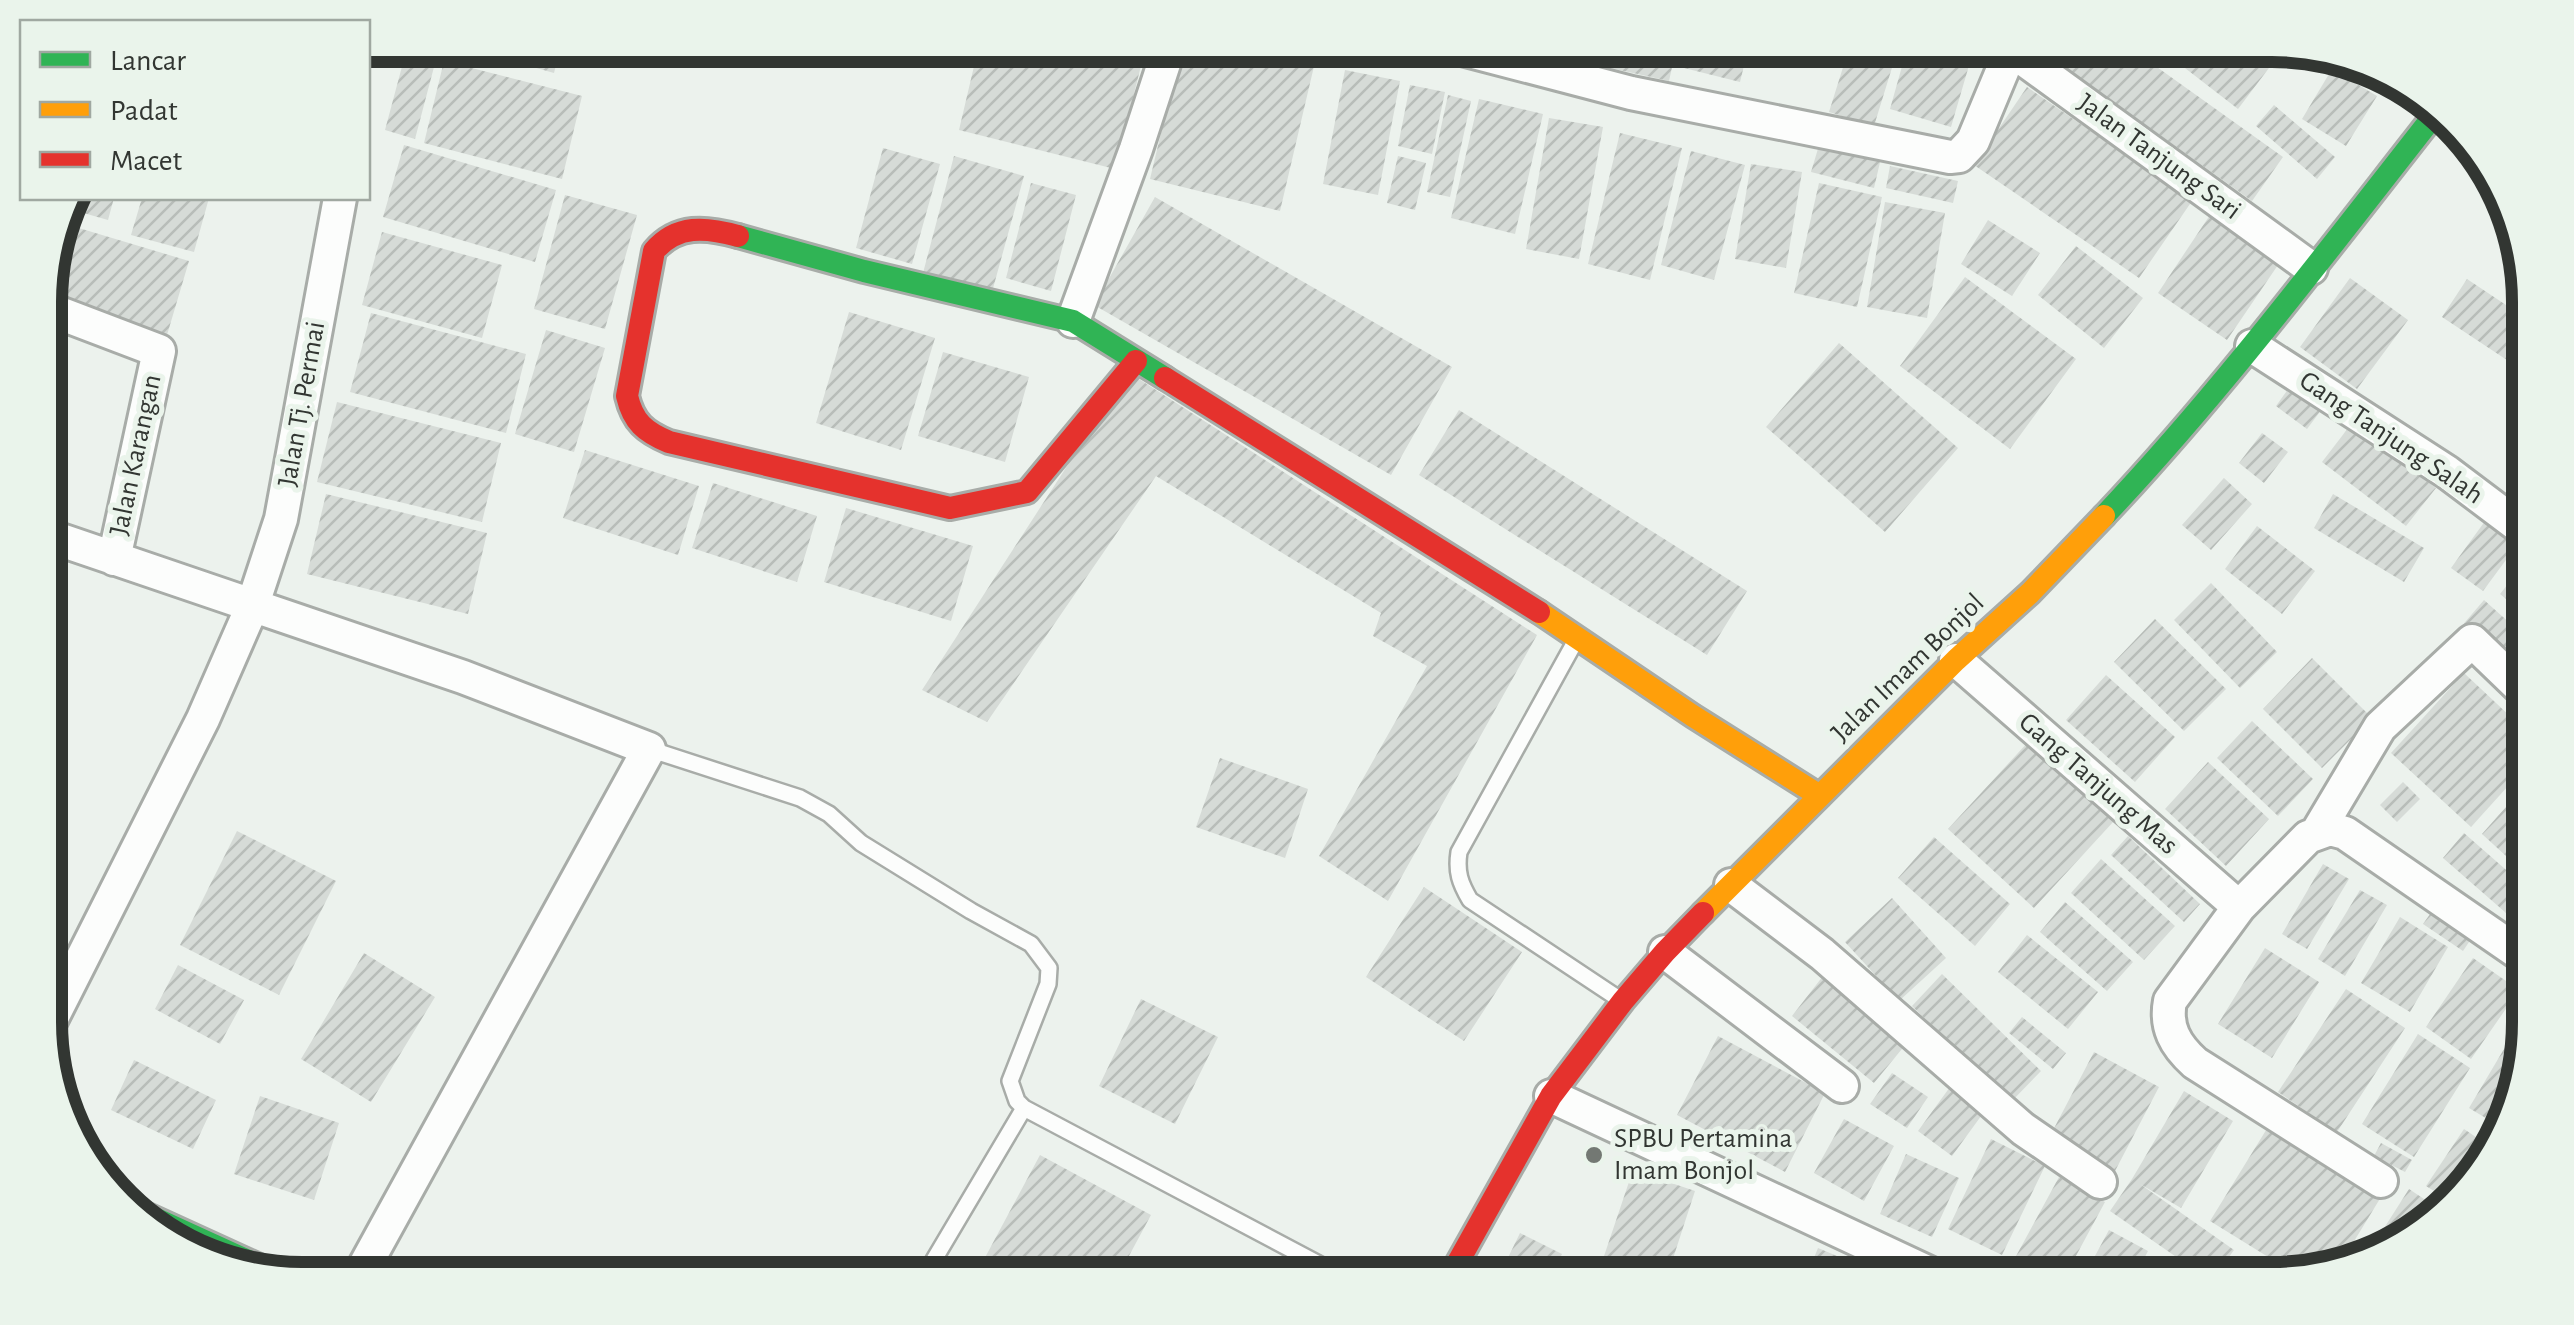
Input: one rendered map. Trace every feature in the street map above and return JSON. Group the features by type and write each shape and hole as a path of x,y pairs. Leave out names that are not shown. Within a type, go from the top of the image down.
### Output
{"street":[{"path":"1073,321 1164,62"},
{"path":"1512,62 1631,93 1950,157 1959,156 1974,141 2006,62"},
{"name":"Jalan Tanjung Sari","path":"2032,62 2311,268"},
{"name":"Jalan Imam Bonjol","path":"1458,1262 1551,1096 1623,1001 1731,885 1956,660 2030,592 2135,483 2252,346 2428,122"},
{"name":"Jalan Tj. Permai","path":"62,999 204,720 252,608 282,518 340,200"},
{"path":"1136,361 1028,492 950,508 669,442 636,424 627,396 654,251 667,238 695,227 1073,321 1578,636 1692,716 1820,796"},
{"name":"Jalan Karangan","path":"63,315 159,352 114,559"},
{"name":"Gang Tanjung Salah","path":"2252,346 2447,472 2512,521"},
{"path":"63,541 462,678 649,749 366,1262"},
{"path":"2318,832 2380,727 2472,641 2512,680"},
{"name":"Gang Tanjung Mas","path":"1956,660 2239,907"},
{"path":"2381,1181 2182,1052 2170,1032 2170,1001 2239,907 2308,836 2330,829 2345,833 2512,948"},
{"path":"1731,885 1822,954 2024,1129 2100,1182"},
{"path":"1665,952 1842,1086"},
{"path":"1551,1096 1906,1262"},
{"path":"188,1234 227,1250"}],"lane":[{"path":"1578,636 1460,852 1457,868 1460,884 1470,900 1623,1001"},
{"path":"649,749 800,798 829,814 862,843 1031,944 1049,968 1048,984 1010,1081 1012,1092 1024,1108 1315,1262"},
{"path":"933,1262 1024,1108"}],"building":[{"path":"403,62 434,67 415,139 385,130"},
{"path":"444,62 582,96 562,179 424,143"},
{"path":"515,62 557,62 554,73"},
{"path":"975,62 1142,62 1115,169 959,130"},
{"path":"1178,62 1315,62 1280,211 1150,179"},
{"path":"1607,62 1673,62 1669,81 1606,67"},
{"path":"1681,62 1745,62 1740,82 1680,67"},
{"path":"1845,62 1894,62 1874,126 1829,112"},
{"path":"1903,62 1970,62 1951,127 1890,109"},
{"path":"2058,62 2150,62 2283,157 2252,201"},
{"path":"2177,62 2273,62 2238,109"},
{"path":"1345,70 1400,81 1378,195 1323,184"},
{"path":"2331,70 2377,96 2346,146 2302,119"},
{"path":"1410,85 1445,92 1432,154 1398,146"},
{"path":"2027,87 2192,201 2139,278 1974,165"},
{"path":"1448,95 1471,101 1450,197 1427,192"},
{"path":"1479,99 1543,114 1515,234 1451,218"},
{"path":"2274,105 2335,157 2317,179 2256,126"},
{"path":"1549,118 1603,127 1579,259 1526,249"},
{"path":"1620,133 1682,148 1650,280 1588,264"},
{"path":"1820,142 1881,158 1874,188 1811,172"},
{"path":"404,145 556,190 535,262 383,217"},
{"path":"883,148 940,164 912,264 856,248"},
{"path":"1691,151 1745,165 1714,280 1661,265"},
{"path":"954,156 1024,176 992,292 923,273"},
{"path":"1398,156 1426,163 1415,210 1387,203"},
{"path":"1751,164 1802,172 1786,268 1735,259"},
{"path":"1890,166 1958,181 1953,203 1886,188"},
{"path":"1031,183 1076,195 1051,291 1006,278"},
{"path":"1819,183 1882,197 1857,307 1794,293"},
{"path":"565,195 637,215 605,329 534,309"},
{"path":"1155,197 1452,367 1391,475 1094,305"},
{"path":"85,200 113,200 108,220 81,212"},
{"path":"141,200 208,200 194,252 131,235"},
{"path":"1885,202 1945,213 1927,318 1867,307"},
{"path":"2210,215 2280,262 2227,340 2158,293"},
{"path":"1988,220 2040,253 2012,296 1961,264"},
{"path":"75,227 189,261 167,335 63,303 65,271"},
{"path":"382,232 502,265 482,338 362,305"},
{"path":"2076,246 2143,298 2104,348 2038,295"},
{"path":"1965,277 2076,359 2010,449 1900,366"},
{"path":"2350,278 2408,320 2357,389 2300,347"},
{"path":"2467,279 2512,309 2512,363 2442,317"},
{"path":"849,312 935,338 901,450 816,423"},
{"path":"371,313 526,354 506,433 350,392"},
{"path":"546,330 605,348 574,452 515,434"},
{"path":"1839,343 1958,448 1885,532 1766,427"},
{"path":"943,352 1029,377 1005,462 918,436"},
{"path":"1128,372 1537,635 1388,901 1319,856 1427,666 1373,636 1381,613 1156,476 987,722 922,690"},
{"path":"2296,378 2328,401 2307,429 2276,406"},
{"path":"337,402 501,443 482,522 317,482"},
{"path":"1459,410 1747,591 1707,655 1419,475"},
{"path":"2352,423 2436,488 2406,526 2322,462"},
{"path":"2262,433 2288,452 2264,483 2239,463"},
{"path":"585,450 699,486 678,555 563,518"},
{"path":"2224,478 2252,504 2211,550 2182,525"},
{"path":"713,483 817,516 797,582 692,548"},
{"path":"326,494 487,533 468,614 307,574"},
{"path":"2333,494 2424,548 2404,582 2314,528"},
{"path":"846,508 973,546 951,621 824,582"},
{"path":"2488,517 2512,535 2512,552 2483,591 2451,568"},
{"path":"2257,526 2315,571 2282,614 2225,569"},
{"path":"2512,579 2512,604 2500,594"},
{"path":"2211,583 2277,652 2240,688 2174,620"},
{"path":"2484,600 2512,625 2512,646 2499,661 2460,628"},
{"path":"2155,619 2226,689 2184,731 2114,662"},
{"path":"2312,658 2372,718 2322,768 2263,709"},
{"path":"2464,673 2512,718 2512,782 2471,827 2391,753"},
{"path":"2106,675 2175,737 2135,782 2066,720"},
{"path":"2252,721 2313,779 2278,816 2217,758"},
{"path":"2029,741 2114,821 2034,908 1948,829"},
{"path":"1220,758 1308,789 1285,858 1196,827"},
{"path":"2208,762 2269,819 2226,866 2165,809"},
{"path":"2403,782 2420,799 2397,822 2380,805"},
{"path":"2512,800 2512,861 2482,834"},
{"path":"237,831 336,881 279,995 180,945"},
{"path":"2464,833 2512,875 2512,918 2443,858"},
{"path":"2128,836 2200,904 2184,922 2111,855"},
{"path":"1934,837 2010,904 1975,946 1898,878"},
{"path":"2101,859 2175,926 2144,960 2071,893"},
{"path":"2323,864 2349,879 2307,949 2282,934"},
{"path":"1424,887 1522,952 1464,1041 1366,977"},
{"path":"2360,890 2387,905 2345,976 2318,959"},
{"path":"1892,898 1946,958 1899,1001 1845,942"},
{"path":"2065,902 2133,962 2107,991 2040,932"},
{"path":"2435,907 2475,933 2463,951 2423,924"},
{"path":"2400,917 2448,947 2410,1012 2361,983"},
{"path":"2027,935 2098,992 2068,1029 1998,972"},
{"path":"2265,948 2319,982 2272,1058 2218,1024"},
{"path":"364,953 435,997 371,1102 301,1059"},
{"path":"2473,958 2512,985 2512,1000 2471,1059 2426,1027"},
{"path":"178,965 244,1000 220,1044 155,1009"},
{"path":"1942,974 2041,1071 2011,1102 1912,1006"},
{"path":"1823,976 1906,1044 1874,1083 1792,1016"},
{"path":"2346,989 2405,1028 2337,1132 2278,1092"},
{"path":"1141,999 1218,1037 1175,1124 1099,1086"},
{"path":"2022,1017 2066,1053 2053,1069 2009,1033"},
{"path":"2418,1034 2470,1068 2414,1157 2362,1124"},
{"path":"1718,1036 1825,1093 1785,1172 1677,1115"},
{"path":"2510,1038 2503,1085 2490,1121 2469,1108"},
{"path":"2094,1052 2159,1087 2115,1171 2050,1136"},
{"path":"134,1060 216,1100 193,1149 111,1110"},
{"path":"1892,1073 1928,1097 1907,1128 1870,1104"},
{"path":"1950,1087 1984,1112 1952,1156 1918,1131"},
{"path":"2184,1091 2233,1121 2181,1208 2140,1184 2234,1250 2225,1262 2184,1262 2110,1211"},
{"path":"260,1096 339,1123 314,1200 234,1174"},
{"path":"1844,1119 1894,1146 1864,1201 1814,1173"},
{"path":"2268,1127 2381,1197 2349,1250 2318,1258 2276,1262 2210,1221"},
{"path":"2464,1129 2480,1140 2439,1194 2426,1186"},
{"path":"1991,1139 2045,1166 2002,1255 1948,1229"},
{"path":"2381,1143 2412,1160 2405,1172 2374,1156"},
{"path":"1906,1154 1959,1178 1932,1237 1880,1214"},
{"path":"1040,1155 1151,1215 1126,1262 983,1262"},
{"path":"1633,1170 1695,1191 1672,1262 1602,1262"},
{"path":"2059,1177 2105,1202 2073,1262 2022,1262 2015,1258"},
{"path":"2409,1189 2430,1203 2405,1222 2379,1236"},
{"path":"2109,1230 2148,1251 2142,1262 2092,1262"},
{"path":"1520,1233 1562,1254 1558,1262 1506,1262"},
{"path":"1818,1248 1851,1262 1812,1262"}],"traffic: fast":[{"path":"2104,516 2233,369 2429,122"},
{"path":"738,236 1073,321 1165,378"},
{"path":"190,1234 216,1246"}],"traffic: slow":[{"path":"1703,913 2104,516"},
{"path":"1539,612 1820,796"}],"traffic: jam":[{"path":"738,236 693,230 672,236 654,251 627,396 641,425 669,442 950,508 1027,492 1136,361"},
{"path":"1165,378 1539,612"},
{"path":"1458,1262 1551,1096 1623,1001 1703,913"}],"place":[{"name":"SPBU Pertamina Imam Bonjol","path":"1594,1155"}]}
